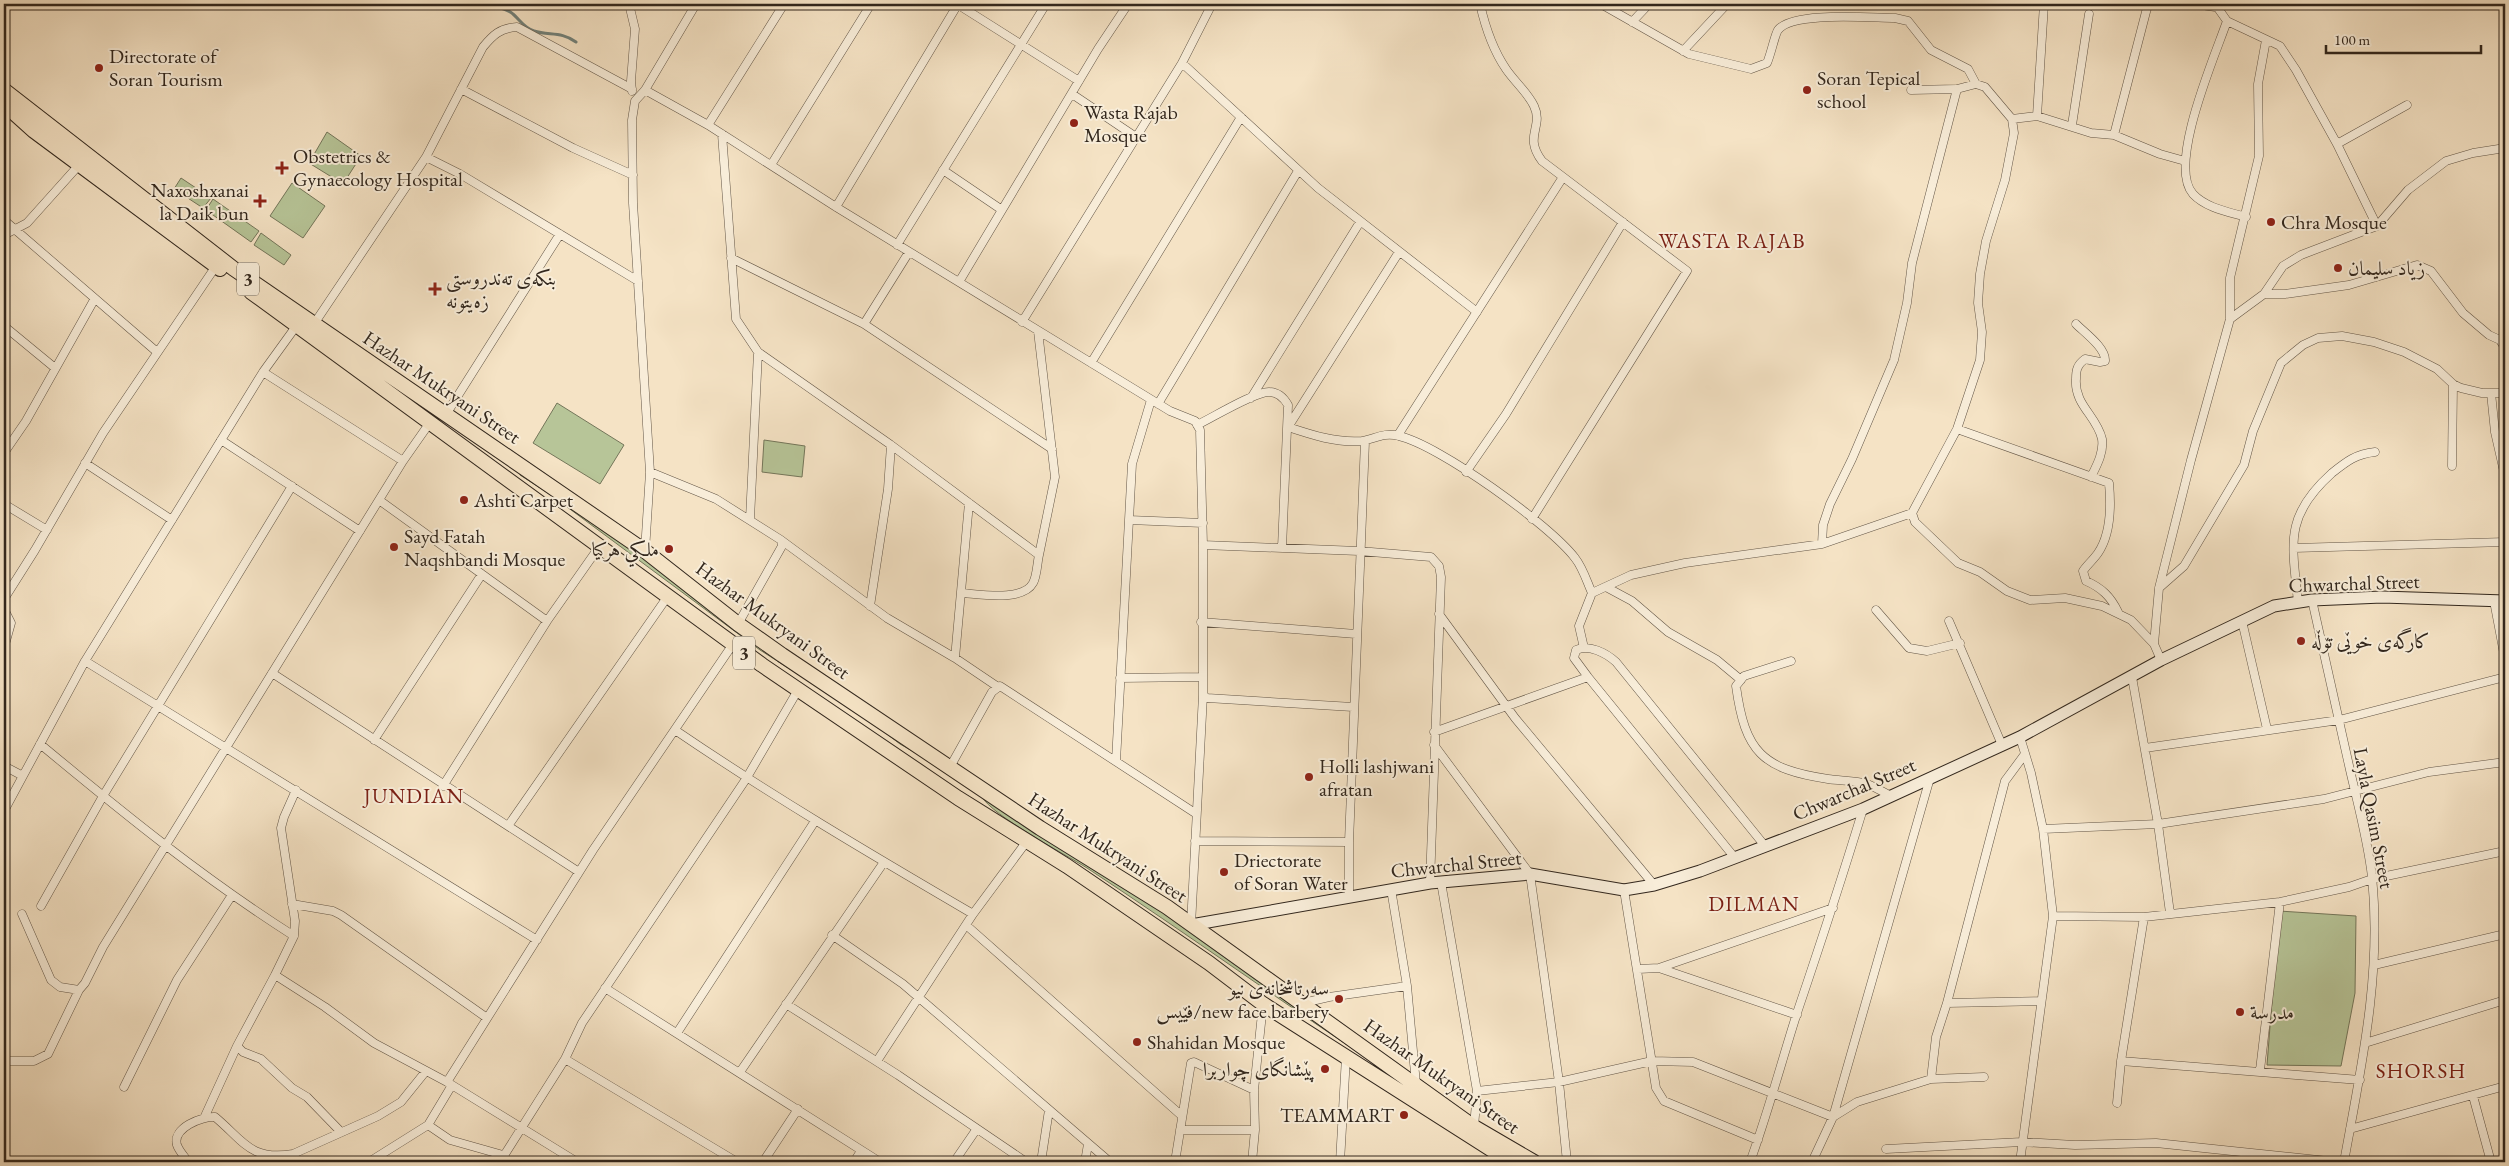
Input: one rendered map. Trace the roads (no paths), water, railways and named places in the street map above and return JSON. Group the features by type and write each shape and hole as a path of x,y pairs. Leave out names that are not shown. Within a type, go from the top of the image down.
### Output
{"highway":[{"name":"Hazhar Mukryani Street","path":"4,90 234,268 445,416 503,452 645,551 738,624 968,780 1191,925 1303,1003 1474,1127 1534,1162"},
{"name":"Hazhar Mukryani Street","path":"4,104 80,165 216,266 431,421 599,547 798,690 958,798 1027,841 1209,962 1262,1004 1511,1162"},
{"path":"494,468 503,452"},
{"path":"958,798 968,780"}],"main road":[{"name":"Chwarchal Street","path":"1191,925 1435,882 1530,874 1624,890 1654,885 1735,858 1863,809 2020,737 2161,660 2274,606 2312,600 2382,597 2499,601"}],"street":[{"path":"629,4 635,29 632,88 635,101 632,120 633,175 650,472 645,551"},
{"path":"635,101 645,90 696,4"},
{"path":"708,125 784,4"},
{"path":"771,165 870,4"},
{"path":"836,207 958,4 1080,81"},
{"path":"897,244 1046,4"},
{"path":"958,282 1128,4"},
{"path":"1022,322 1182,62 1212,4"},
{"path":"1480,4 1494,46 1505,68 1534,106 1537,119 1532,137 1534,151 1542,161 1687,271 1532,519"},
{"path":"1601,4 1683,51 1751,69 1767,63 1774,50 1777,31 1785,24 1802,18 1895,18 1908,21 1931,50 1968,69 1976,84"},
{"path":"1632,22 1649,4"},
{"path":"1683,51 1727,4"},
{"path":"2037,116 2044,4"},
{"path":"2114,135 2147,8 2152,4"},
{"path":"2195,4 2215,5 2227,21 2280,46 2296,70 2337,144 2377,226"},
{"path":"2072,125 2089,14"},
{"path":"2227,21 2189,132 2184,174 2193,194 2215,208 2246,217"},
{"path":"314,324 426,156 483,48 494,34 505,28 517,27 632,88"},
{"path":"2154,644 2159,588 2196,441 2230,319 2230,278 2259,156 2258,84 2266,40"},
{"path":"1182,62 1298,170 1360,222 1477,312"},
{"path":"1584,648 1579,626 1592,593 1631,575 1699,560 1822,544 1912,513 1957,428 1980,360 1982,332 1978,303 1980,274 1986,241 2000,199 2014,133 2012,119 1985,87 1976,84 1957,89 1911,90"},
{"path":"461,89 573,148 633,175"},
{"path":"1822,544 1823,525 1830,504 1852,459 1894,360 1906,310 1912,263 1957,89"},
{"path":"645,90 708,125 836,207 1154,402 1195,421 1200,430 1203,523 1201,622 1201,677 1203,695 1195,813 1196,841 1191,925"},
{"path":"1072,94 1136,137"},
{"path":"2337,144 2407,105"},
{"path":"2012,119 2037,116 2072,125 2091,133 2114,135 2160,154 2185,161"},
{"path":"1091,363 1241,117"},
{"path":"722,134 736,319 758,352 891,445 1039,556"},
{"path":"2230,319 2264,294 2283,266 2301,255 2377,226 2408,190 2446,161 2472,153 2505,148"},
{"path":"426,156 460,174 638,281"},
{"path":"4,235 27,223 80,165"},
{"path":"943,170 1002,210"},
{"path":"1116,761 1132,464 1154,402 1298,170"},
{"path":"1398,435 1563,177"},
{"path":"4,220 94,300 157,352"},
{"path":"1251,398 1360,222"},
{"path":"1466,472 1506,414 1623,222"},
{"path":"445,416 560,234"},
{"path":"864,324 909,252"},
{"path":"1288,427 1400,252"},
{"path":"731,258 864,324 1052,449"},
{"path":"2264,294 2316,291 2350,284 2418,265 2431,271 2463,313 2489,335 2500,340 2505,348"},
{"path":"4,599 47,530 85,463 157,352 216,266"},
{"path":"4,453 26,421 94,300"},
{"path":"2076,324 2102,351 2105,357 2105,361 2100,362 2085,359 2078,364 2076,374 2075,387 2079,401 2102,439 2100,459 2091,476"},
{"path":"4,811 85,661 221,440 264,372 297,325"},
{"path":"4,326 55,368"},
{"path":"961,593 1014,595 1025,591 1033,583 1055,477 1038,331"},
{"path":"2159,588 2184,566 2244,465 2252,431 2281,363 2303,345 2318,338 2342,336 2374,342 2404,352 2437,369 2453,384 2482,393 2505,393"},
{"path":"750,519 758,352"},
{"path":"264,372 403,461"},
{"path":"2452,466 2453,384"},
{"path":"1198,426 1251,398 1269,392 1282,396 1288,405 1282,548"},
{"path":"2491,393 2495,432 2505,476"},
{"path":"4,1061 34,1061 48,1054 79,990 85,983 103,947 403,461 431,421"},
{"path":"1288,427 1315,436 1345,441 1364,441 1378,435 1398,435 1436,452 1549,530 1576,560 1592,593"},
{"path":"1957,428 2109,483 2111,504 2103,544 2098,554 2082,571 2083,578 2112,599 2118,612"},
{"path":"221,440 360,531"},
{"path":"1350,896 1349,842 1364,441"},
{"path":"870,606 888,489 891,445"},
{"path":"2298,602 2294,548 2295,523 2301,507 2309,496 2346,461 2359,454 2376,452"},
{"path":"85,463 172,520"},
{"path":"650,472 716,499 750,519 870,606 955,658 998,687 1009,691 1195,813"},
{"path":"41,906 103,796 292,486"},
{"path":"379,500 547,621"},
{"path":"955,658 969,503"},
{"path":"4,504 47,530"},
{"path":"1912,513 1916,522 1958,563 1980,572 2014,594 2030,600 2079,599 2118,612 2131,620 2154,644 2161,660"},
{"path":"1129,520 1203,523"},
{"path":"738,624 782,546 781,540"},
{"path":"2294,548 2505,542"},
{"path":"1203,545 1359,551 1431,557 1439,566 1441,577 1434,732 1435,882 1477,1091 1474,1127"},
{"path":"443,786 547,621 599,547"},
{"path":"374,740 482,574"},
{"path":"1606,587 1632,601 1668,632 1717,660 1741,680"},
{"path":"508,826 668,596"},
{"name":"Layla Qasim Street","path":"2312,600 2372,878 2374,965 2360,1080 2344,1162"},
{"path":"2499,601 2505,659"},
{"path":"4,609 11,623 4,648"},
{"path":"1876,610 1909,648 1927,651 1960,643"},
{"path":"1439,614 1507,708 1654,885"},
{"path":"1949,621 2002,745"},
{"path":"2242,621 2267,730"},
{"path":"1201,622 1356,634"},
{"path":"368,1162 428,1125 449,1083 487,1018 579,872 733,644"},
{"path":"1735,858 1588,677 1574,658 1574,652 1584,648 1599,651 1616,662 1765,846"},
{"path":"85,661 537,940"},
{"path":"1791,661 1744,676 1736,686 1745,729 1756,750 1767,760 1782,769 1807,776 1866,784 1891,796"},
{"path":"272,673 443,786 579,872"},
{"path":"1120,678 1201,677"},
{"path":"1434,732 1507,708 1588,677"},
{"path":"2132,677 2158,824 2170,913"},
{"path":"2145,748 2338,720 2505,677"},
{"path":"950,767 992,692 998,687"},
{"path":"428,1125 450,1140 501,1159 565,1059 582,1023 746,778 798,690"},
{"path":"1203,695 1207,698 1354,707"},
{"path":"675,730 746,778 815,821 973,914"},
{"path":"2020,737 2043,830 2053,916 2020,1162"},
{"path":"40,744 165,846 232,895 294,936"},
{"path":"1434,745 1530,874 1559,1082 1567,1162"},
{"path":"1930,1079 1936,1037 1947,1003 2005,780 2025,754"},
{"path":"2043,830 2158,824 2324,799 2428,772 2505,762"},
{"path":"4,766 23,776"},
{"path":"1812,1162 1834,1117 1930,778"},
{"path":"205,1116 294,936 292,904 281,828 296,790"},
{"path":"1750,1162 1774,1094 1797,1014 1833,908 1863,809"},
{"path":"677,1033 815,821"},
{"path":"877,1061 920,998 973,914 1027,841"},
{"path":"1196,841 1349,842"},
{"path":"2053,916 2144,917 2170,913 2194,913 2280,902 2349,887 2372,878 2505,851"},
{"path":"740,1072 832,935 884,862"},
{"path":"1391,889 1407,986 1416,1084"},
{"path":"1624,890 1656,1088 1664,1101 1758,1140"},
{"path":"124,1087 177,980 232,895"},
{"path":"2260,1070 2280,902"},
{"path":"292,904 333,911 341,915 487,1018"},
{"path":"1638,969 1659,968 1833,908"},
{"path":"22,914 51,980 60,987 79,990"},
{"path":"2117,1102 2121,1061 2144,917"},
{"path":"966,925 1182,1116"},
{"path":"2374,965 2505,934"},
{"path":"832,935 903,984 1110,1162"},
{"path":"1659,968 1797,1014"},
{"path":"276,975 325,1007 374,1043 449,1083 577,1162"},
{"path":"1303,1003 1329,997 1407,986"},
{"path":"605,988 880,1162"},
{"path":"2365,1043 2505,1000"},
{"path":"1947,1003 2041,1001"},
{"path":"786,1004 877,1061 976,1130 1026,1162"},
{"path":"1252,1162 1255,1130 1254,1090 1262,1004"},
{"path":"238,1046 243,1052 261,1060 292,1088 308,1096 341,1132"},
{"path":"1340,1162 1346,1057"},
{"path":"565,1059 737,1162"},
{"path":"1477,1091 1559,1082 1652,1061 1693,1062 1834,1117"},
{"path":"2121,1061 2260,1070 2360,1080"},
{"path":"1175,1162 1189,1066 1192,1062 1254,1090"},
{"path":"188,1162 177,1145 178,1138 183,1129 205,1116 215,1117 255,1153 279,1156 293,1154 378,1116 401,1102 426,1071"},
{"path":"1834,1117 1857,1102 1930,1079 1984,1077"},
{"path":"2350,1129 2505,1086"},
{"path":"2473,1096 2491,1162"},
{"path":"762,1162 798,1109"},
{"path":"1041,1162 1049,1110"},
{"path":"954,1162 976,1130"},
{"path":"1180,1130 1255,1130"},
{"path":"1886,1149 2022,1142 2075,1145 2156,1143 2337,1162"},
{"path":"1085,1162 1088,1144"},
{"path":"854,1162 861,1151"}],"waterway":[{"path":"487,4 510,12 531,30 565,36 576,42"}],"place":[{"name":"Directorate of Soran Tourism","path":"99,68"},
{"name":"Soran Tepical school","path":"1807,90"},
{"name":"Wasta Rajab Mosque","path":"1074,123"},
{"name":"Obstetrics & Gynaecology Hospital","path":"282,168"},
{"name":"Naxoshxanai la Daik bun","path":"260,201"},
{"name":"Chra Mosque","path":"2271,222"},
{"name":"زياد سليمان","path":"2338,268"},
{"name":"بنکەی تەندروستی زەیتونە","path":"435,289"},
{"name":"Ashti Carpet","path":"464,500"},
{"name":"Sayd Fatah Naqshbandi Mosque","path":"394,547"},
{"name":"ملكي هركيا","path":"669,549"},
{"name":"کارگەی خوێی تۆڵە","path":"2301,641"},
{"name":"Holli lashjwani afratan","path":"1309,777"},
{"name":"Driectorate of Soran Water","path":"1224,872"},
{"name":"سەرتاشخانەی نیو فێیس/new face barbery","path":"1339,999"},
{"name":"مدرسة","path":"2240,1012"},
{"name":"Shahidan Mosque","path":"1137,1042"},
{"name":"پێشانگای چواربرا","path":"1325,1069"},
{"name":"TEAMMART","path":"1404,1115"}],"district":[{"name":"WASTA RAJAB","path":"1732,240"},
{"name":"JUNDIAN","path":"414,795"},
{"name":"DILMAN","path":"1754,903"},
{"name":"SHORSH","path":"2421,1070"}]}
